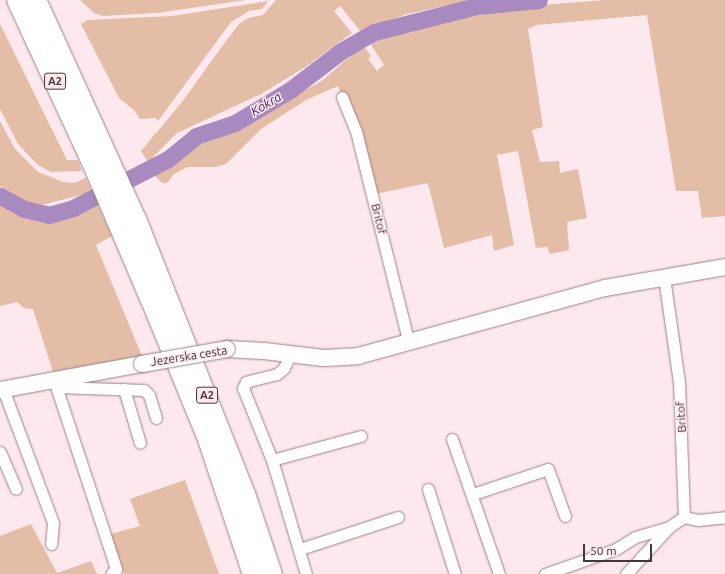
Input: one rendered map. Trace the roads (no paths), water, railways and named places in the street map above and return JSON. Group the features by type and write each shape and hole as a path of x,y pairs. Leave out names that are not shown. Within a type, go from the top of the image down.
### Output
{"highway":[{"name":"A2","path":"17,0 100,158"},
{"name":"A2","path":"36,0 100,158 242,487 272,574"},
{"name":"A2","path":"128,223 208,439 253,574"}],"street":[{"name":"Britof","path":"342,97 356,132 410,343"},
{"path":"410,343 605,288 725,267"},
{"name":"Britof","path":"664,277 679,382 684,517"},
{"name":"Jezerska cesta","path":"51,544 54,523 1,389 56,384 142,364 227,349 247,349 324,358 358,356 410,343"},
{"path":"290,355 284,368 277,374 246,382 244,388 272,460 300,549 306,574"},
{"path":"112,573 116,569 56,384 144,390 149,395 156,418"},
{"path":"124,389 140,443"},
{"path":"272,460 361,436"},
{"path":"452,439 473,494 499,574"},
{"path":"0,452 16,489"},
{"path":"473,494 548,469 564,516"},
{"path":"428,489 455,574"},
{"path":"300,549 398,517"},
{"path":"626,574 670,527 684,517 698,520 725,517"},
{"path":"545,574 616,550 635,537 670,527"}],"waterway":[{"name":"Kokra","path":"0,196 24,209 49,215 73,208 168,159 196,136 235,123 290,90 341,51 374,32 477,6 539,0"}]}
